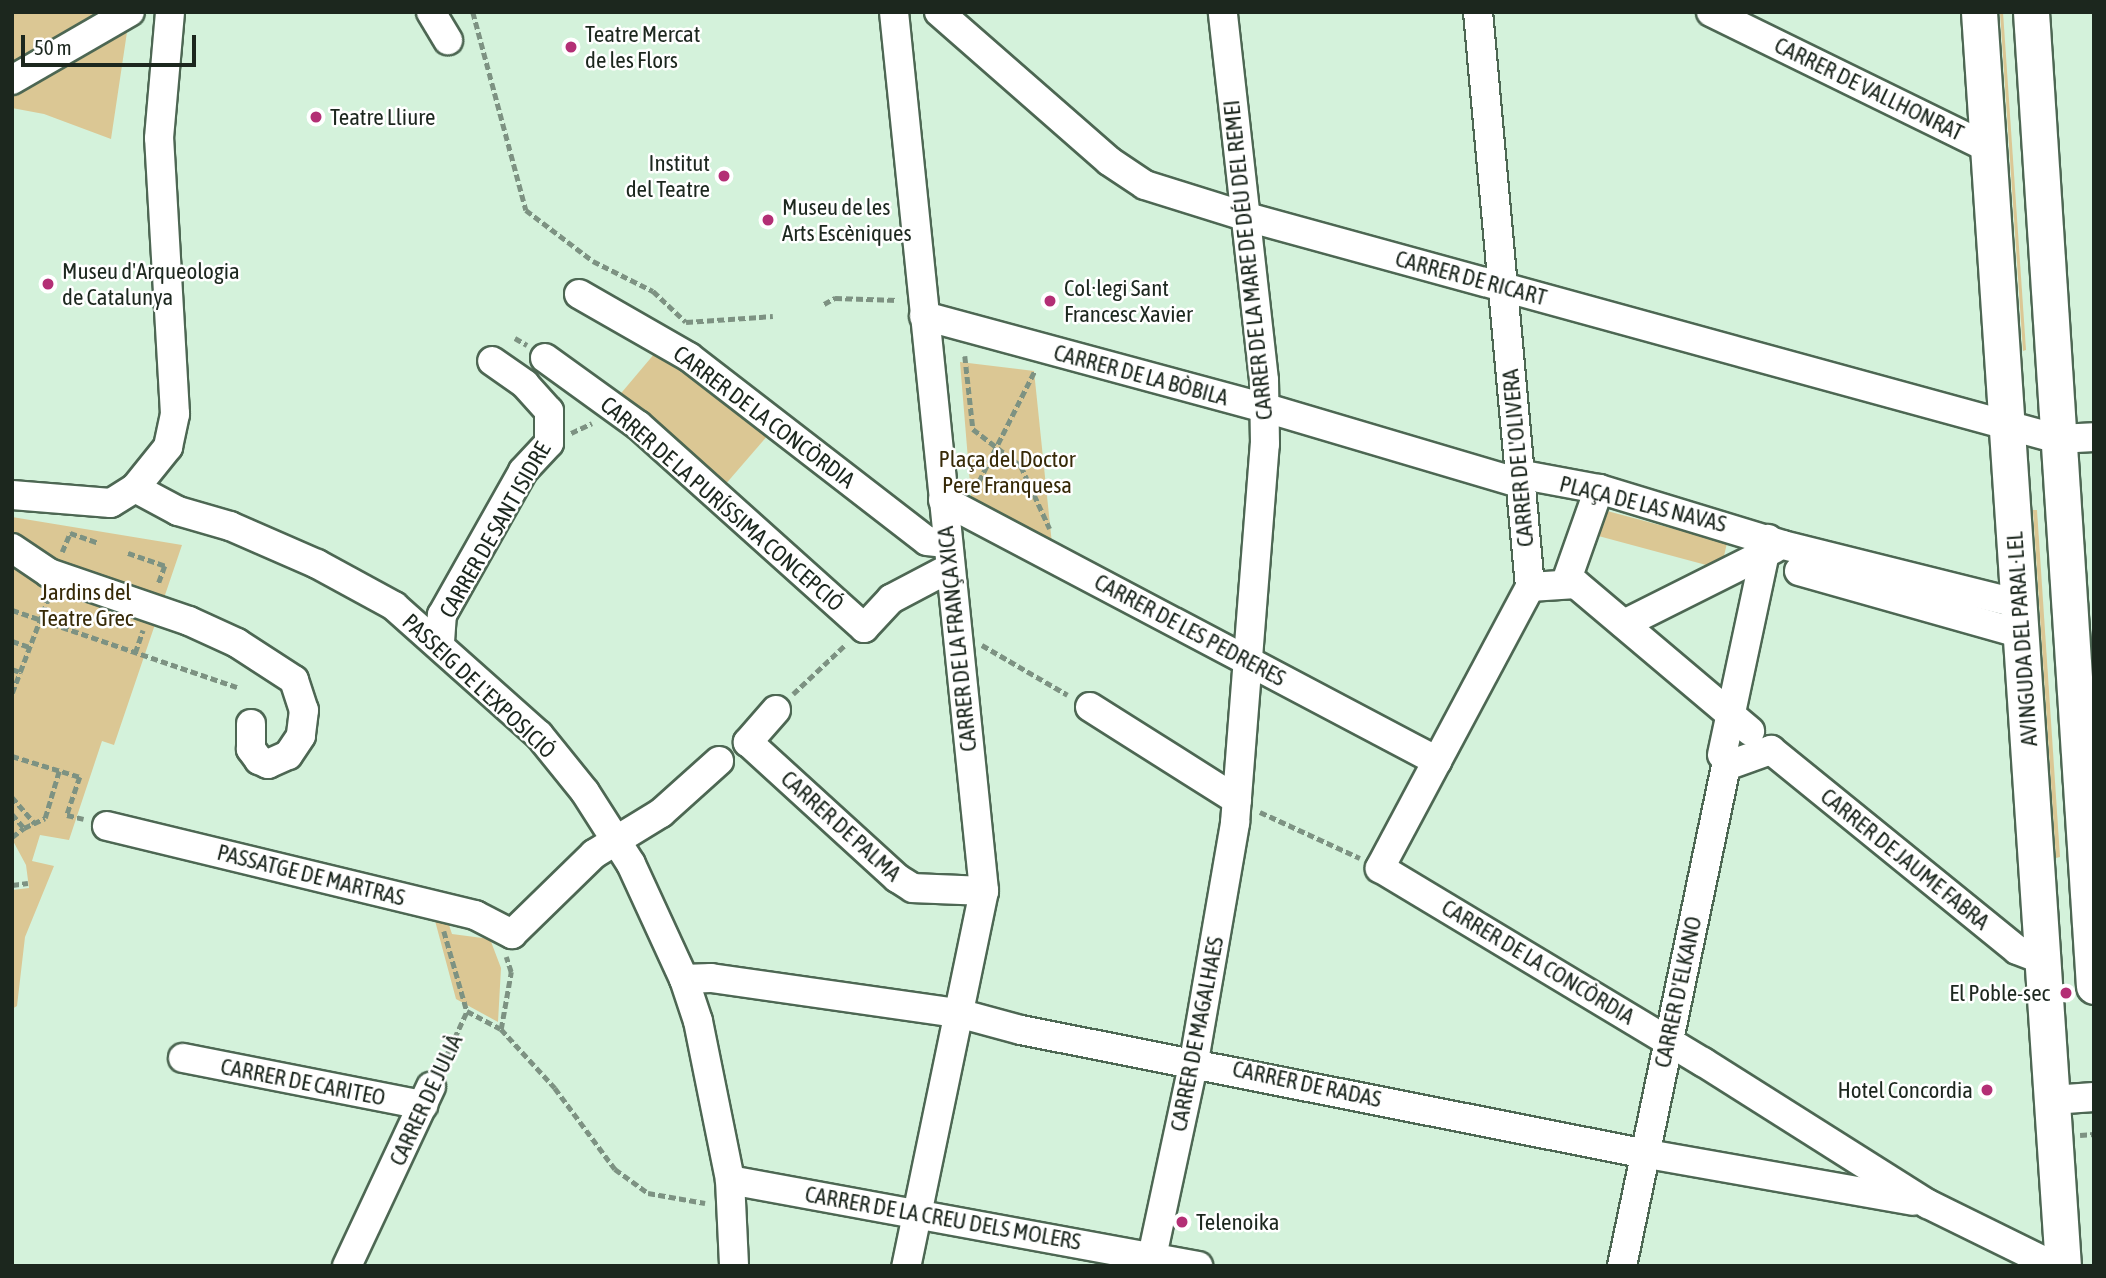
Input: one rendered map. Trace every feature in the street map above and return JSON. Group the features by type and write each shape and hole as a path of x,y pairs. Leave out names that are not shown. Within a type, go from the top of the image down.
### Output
{"main road":[{"name":"AVINGUDA DEL PARAL·LEL","path":"1979,12 2052,1100 2044,1264"},
{"path":"2031,12 2094,986"}],"street":[{"path":"14,75 130,12"},
{"path":"12,495 111,503 135,488 168,447 175,414 159,138 170,12"},
{"path":"431,12 449,40"},
{"name":"CARRER DE LA FRANÇA XICA","path":"894,12 913,308 943,500 984,891 906,1266"},
{"name":"CARRER DE RICART","path":"939,12 1109,161 1145,185 1247,217 2058,439 2094,437"},
{"name":"CARRER DE LA MARE DE DÉU DEL REMEI","path":"1223,12 1266,408 1237,800"},
{"name":"CARRER DE L'OLIVERA","path":"1478,12 1518,479 1530,587"},
{"name":"CARRER DE VALLHONRAT","path":"1711,12 1989,148"},
{"name":"CARRER DE LA CONCÒRDIA","path":"579,294 689,357 947,556"},
{"name":"CARRER DE LA BÒBILA","path":"913,308 1518,479"},
{"name":"CARRER DE LA PURÍSSIMA CONCEPCIÓ","path":"545,358 618,411 864,628"},
{"name":"CARRER DE SANT ISIDRE","path":"440,642 442,615 523,471 549,443 550,411 525,384 492,361"},
{"name":"PLAÇA DE LAS NAVAS","path":"1518,479 1599,489 1772,546"},
{"name":"PASSEIG DE L'EXPOSICIÓ","path":"135,488 178,512 230,526 317,564 394,606 440,642 540,735 618,841 684,979 703,1035 730,1180 734,1266"},
{"path":"1566,582 1599,489"},
{"name":"CARRER DE LES PEDRERES","path":"943,500 1437,761"},
{"path":"1722,755 1750,732 1772,546 2020,619"},
{"name":"PLAÇA DE LAS NAVAS","path":"1624,624 1772,546"},
{"path":"12,548 49,573 189,621 237,643 294,680 304,710 300,736 288,755 268,764 259,761 251,749 251,724"},
{"path":"864,628 891,599 947,556"},
{"path":"1799,571 2020,619"},
{"path":"1380,868 1530,587 1566,582 1576,584 1750,732"},
{"path":"1090,707 1237,800"},
{"name":"CARRER DE PALMA","path":"776,710 748,742 913,888 984,891"},
{"name":"CARRER DE JAUME FABRA","path":"1750,732 2017,950 2043,960"},
{"name":"CARRER D'ELKANO","path":"1622,1266 1647,1154 1666,1039 1726,766 1750,732"},
{"path":"510,943 594,854 661,813 719,761"},
{"name":"CARRER DE MAGALHAES","path":"1151,1261 1194,1061 1237,800"},
{"name":"PASSATGE DE MARTRAS","path":"107,826 475,915 510,943"},
{"name":"CARRER DE LA CONCÒRDIA","path":"1380,868 1666,1039 1928,1204 2044,1264"},
{"name":"CARRER DE RADAS","path":"684,979 712,978 958,1013 1021,1030 1194,1061 1647,1154 1928,1204"},
{"name":"CARRER DE CARITEO","path":"183,1058 427,1096"},
{"name":"CARRER DE JULIÀ","path":"347,1266 427,1096"},
{"path":"2052,1100 2094,1097"},
{"name":"CARRER DE LA CREU DELS MOLERS","path":"730,1180 917,1213 1151,1261 1198,1266"}],"path":[{"path":"473,12 526,210 593,261 653,291 686,322 773,317"},
{"path":"824,304 835,298 913,308"},
{"path":"965,356 973,429 1021,466 1055,539"},
{"path":"971,496 1037,367"},
{"path":"549,443 618,411"},
{"path":"74,558 62,554 70,533 99,543"},
{"path":"12,693 46,602"},
{"path":"12,610 237,687"},
{"path":"776,710 864,628"},
{"path":"12,641 29,647"},
{"path":"978,643 1090,707"},
{"path":"12,669 20,672"},
{"path":"12,757 80,777 67,815 76,817"},
{"path":"12,837 45,818 59,771"},
{"path":"12,797 35,823"},
{"path":"1237,800 1380,868"},
{"path":"12,814 24,828"},
{"path":"12,885 28,883"},
{"path":"440,919 467,1011"},
{"path":"510,943 505,962 511,972 501,1030 555,1088 614,1169 648,1193 705,1203"},
{"name":"CARRER DE JULIÀ","path":"427,1096 467,1011 501,1030"},
{"path":"2085,1135 2094,1134"}],"green space":[{"path":"12,12 130,12 111,139 44,114 12,108"},
{"path":"2000,12 2003,12 2026,350 2023,351"},
{"path":"655,353 769,434 724,486 617,398"},
{"name":"Plaça del Doctor Pere Franquesa","path":"960,362 1034,371 1052,544 971,496"},
{"path":"1596,508 1727,543 1721,569 1591,534"},
{"path":"2033,510 2037,510 2060,857 2056,858"},
{"name":"Jardins del Teatre Grec","path":"12,517 182,545 114,745 102,741 69,840 40,835 32,861 54,866 25,937 17,1006 12,1009 12,890 29,888 26,865 12,839"},
{"path":"434,917 447,919 452,934 490,939 501,968 498,1022 456,999"}],"place":[{"name":"Teatre Mercat de les Flors","path":"571,47"},
{"name":"Teatre Lliure","path":"316,117"},
{"name":"Institut del Teatre","path":"724,176"},
{"name":"Museu de les Arts Escèniques","path":"768,220"},
{"name":"Museu d'Arqueologia de Catalunya","path":"48,284"},
{"name":"Col·legi Sant Francesc Xavier","path":"1050,301"},
{"name":"El Poble-sec","path":"2066,993"},
{"name":"Hotel Concordia","path":"1987,1090"},
{"name":"Telenoika","path":"1182,1222"}]}
